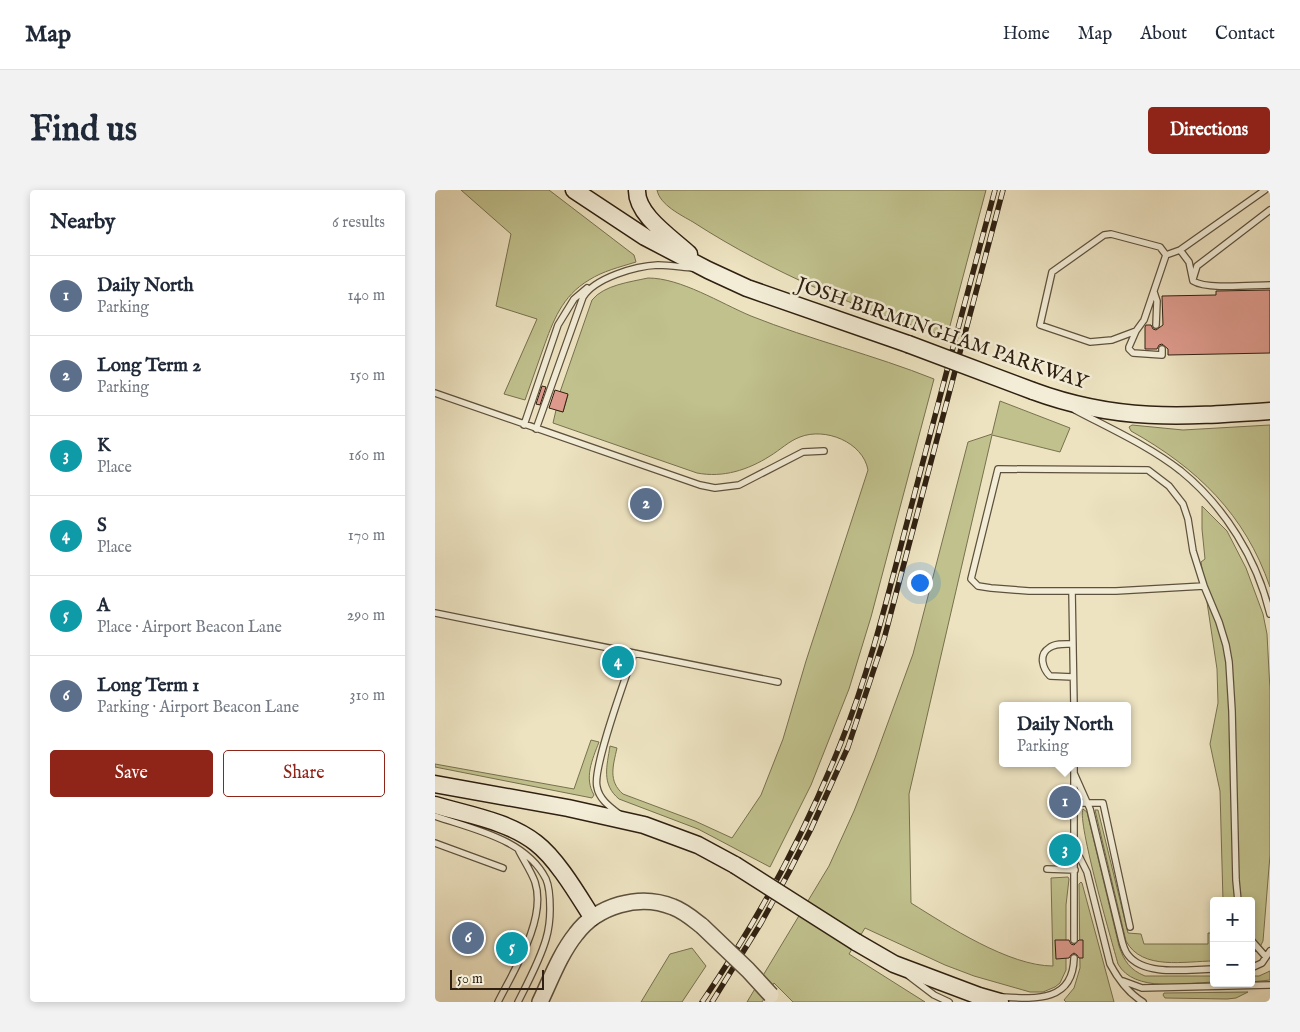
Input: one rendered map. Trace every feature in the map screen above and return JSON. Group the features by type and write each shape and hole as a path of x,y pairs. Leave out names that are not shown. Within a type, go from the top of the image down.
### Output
{"main road":[{"name":"JOSH BIRMINGHAM PARKWAY","path":"574,190 617,220 708,270 747,288 908,344 1033,392 1097,410 1133,414 1187,416 1270,411"},
{"name":"JOSH BIRMINGHAM PARKWAY","path":"585,190 617,220"},
{"path":"637,190 639,203 647,215 708,270"},
{"path":"435,784 568,808 655,828 698,845 735,865 894,964 1000,1002"},
{"path":"435,805 521,832 538,844 572,886 592,917"}],"street":[{"path":"540,1002 568,944 592,917 611,907 624,904 655,902 673,907 702,926 774,998"}],"lane":[{"path":"1166,255 1180,250 1265,190"},
{"path":"1193,281 1197,266 1270,210"},
{"path":"1136,331 1111,340 1090,342 1042,327 1039,323 1052,272 1107,234 1160,247 1166,255"},
{"path":"1180,250 1189,262 1193,281 1198,284 1210,286 1270,285"},
{"path":"1162,349 1162,355 1133,353 1129,347 1136,331 1144,320 1166,255"},
{"path":"1189,262 1197,266"},
{"path":"524,425 558,324 580,292 608,278 643,267 666,266 708,270"},
{"path":"536,429 583,296 594,285"},
{"path":"1154,292 1157,301 1156,325"},
{"path":"435,393 700,485 715,488 739,484 803,452 824,451"},
{"path":"1052,398 1162,458 1181,472 1216,505 1244,548 1255,570 1270,614"},
{"path":"1204,586 1116,591 1029,591 978,586 971,579 998,469 1148,470 1169,486 1183,504 1188,519 1193,550 1204,586 1219,622 1229,662 1233,711 1238,897"},
{"path":"1072,591 1074,702"},
{"path":"435,613 778,682"},
{"path":"1073,644 1056,645 1048,648 1044,654 1043,661 1044,668 1051,676 1073,677"},
{"path":"631,822 603,800 599,794 596,782 604,744 634,653"},
{"path":"1074,767 1074,940"},
{"path":"1074,773 1087,803 1124,949 1128,955 1140,965 1153,969 1210,969"},
{"path":"1075,803 1103,802 1131,927"},
{"path":"435,816 501,839 531,859 545,878 550,900 549,928 546,940 518,1002"},
{"path":"435,843 503,868"},
{"path":"1075,848 1087,872 1110,964 1115,974 1128,990 1143,1002"},
{"path":"498,1002 521,955 537,913 535,882 518,849"},
{"path":"1047,869 1075,870"},
{"path":"1253,942 1266,958"},
{"path":"1255,966 1262,963 1270,951"},
{"path":"979,996 1038,999 1054,996 1068,985 1073,971 1074,958"},
{"path":"894,964 934,995 949,1002"},
{"path":"1121,980 1142,988 1270,985"}],"green space":[{"path":"461,190 549,190 634,255 636,262 594,277 580,286 565,301 551,329 525,400 504,394 537,319 496,306 511,234"},
{"path":"657,190 986,190 947,337 849,302 754,258 677,213 662,200"},
{"path":"648,278 674,282 774,325 889,362 934,379 871,617 849,689 811,785 770,867 698,829 619,799 613,793 607,781 610,746 617,748 613,778 618,789 623,794 695,821 732,838 761,795 783,739 806,661 868,470 865,460 851,445 841,439 820,434 800,437 762,461 744,469 726,474 707,474 697,473 553,423 556,410 563,412 568,395 560,392 592,300 610,288"},
{"path":"1000,401 1070,428 1060,452 992,435 909,794 911,903 961,933 998,952 1036,964 1053,966 1051,878 1068,877 1066,970 1060,983 1055,987 1043,992 1030,992 974,976 945,965 865,928 849,954 925,1002 793,1002 774,983 762,1002 747,1002 829,866 854,811 913,654 968,442 992,434"},
{"path":"1132,425 1183,430 1270,425 1270,587 1260,561 1247,537 1216,496 1177,461 1131,431 1129,427"},
{"path":"1202,506 1227,531 1246,568 1263,614 1267,634 1270,690 1270,855 1263,941 1255,952 1255,897 1223,897 1220,791 1210,744 1218,703 1217,669 1201,562 1205,559"},
{"path":"591,740 599,742 589,776 594,795 592,798 435,767 435,764 574,789"},
{"path":"1083,809 1087,812 1119,946 1128,964 1135,971 1145,976 1210,976 1210,982 1148,983 1126,973 1118,964 1090,858"},
{"path":"1095,810 1098,810 1128,933 1141,934 1144,944 1208,944 1208,933 1210,933 1210,961 1178,963 1153,961 1142,957 1126,941"},
{"path":"1081,882 1114,1002 1066,1002 1064,1000 1074,988 1080,968 1079,884"},
{"path":"692,948 706,966 682,1002 641,1002 670,954"},
{"path":"1270,971 1270,980 1255,982 1255,976"},
{"path":"1248,992 1236,998 1227,999 1165,998 1163,995 1164,993"}],"building":[{"path":"1270,290 1270,353 1168,355 1168,349 1162,344 1157,349 1145,349 1146,325 1151,325 1156,330 1163,325 1162,296 1216,295 1216,291"},
{"path":"542,386 546,387 540,405 536,404"},
{"path":"555,390 568,394 563,412 549,408"},
{"path":"1055,940 1069,940 1074,945 1079,940 1083,940 1083,958 1079,958 1074,953 1069,958 1056,959"}],"railway":[{"path":"702,1002 742,941 795,845 826,779 851,717 870,660 886,602 995,190"},
{"path":"712,1002 761,923 789,872 811,829 848,747 884,639 1003,190"}],"place":[{"name":"Long Term 2","path":"646,504"},
{"name":"S","path":"618,662"},
{"name":"Daily North","path":"1065,802"},
{"name":"K","path":"1065,850"},
{"name":"Long Term 1","path":"468,938"},
{"name":"A","path":"512,948"}]}
